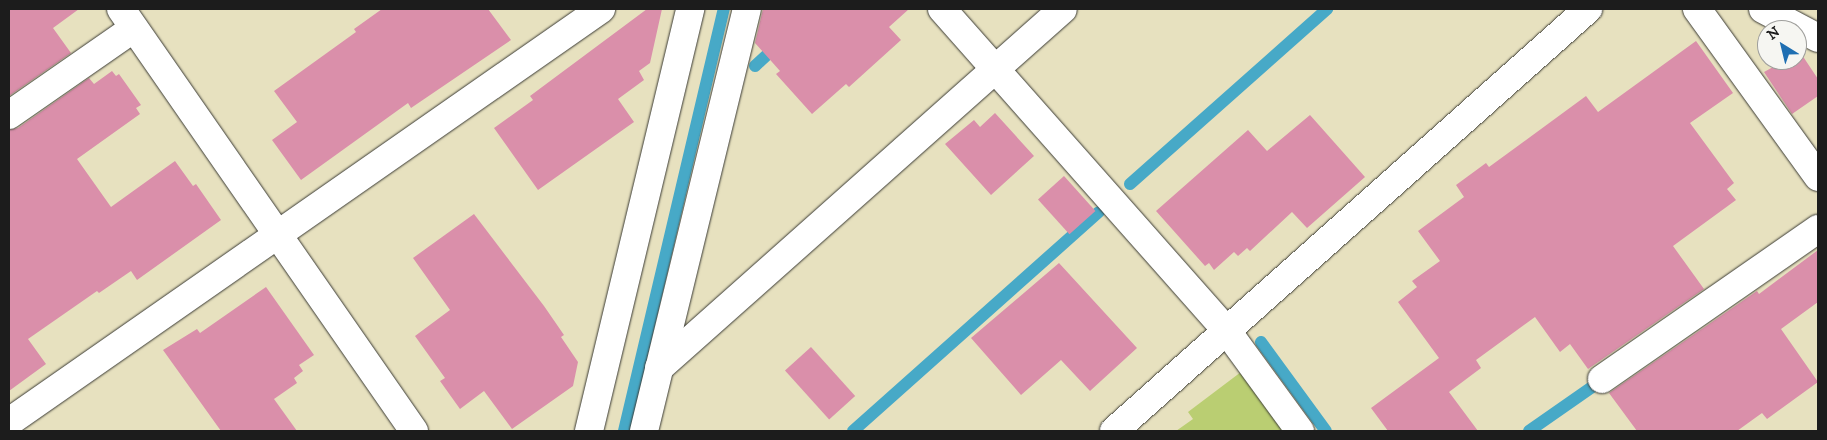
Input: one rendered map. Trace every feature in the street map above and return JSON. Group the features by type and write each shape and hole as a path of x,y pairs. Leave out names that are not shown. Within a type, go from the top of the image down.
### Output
{"street":[{"path":"9,422 601,9"},
{"path":"589,431 690,9"},
{"path":"644,431 747,9"},
{"path":"942,9 1227,331 1300,431"},
{"path":"659,368 1063,9"},
{"path":"1114,431 1588,9"},
{"path":"1697,9 1818,177"},
{"path":"1763,9 1818,38"},
{"path":"9,115 127,18 414,431"},
{"path":"1602,379 1818,229"}],"green space":[{"path":"1241,372 1285,431 1176,431 1193,419 1188,412"}],"building":[{"path":"9,9 79,9 53,28 71,53 9,96"},
{"path":"382,9 488,9 511,40 411,108 408,103 301,180 272,140 297,122 274,91 356,32 354,29"},
{"path":"647,9 662,9 650,63 639,71 644,80 618,99 634,122 538,190 494,128 533,100 530,96"},
{"path":"763,9 909,9 889,27 901,40 849,87 846,84 812,114 776,74 780,71 755,43"},
{"path":"1696,41 1733,93 1690,123 1734,183 1727,189 1736,200 1673,246 1704,289 1588,369 1570,344 1560,352 1535,317 1476,360 1481,368 1449,392 1478,431 1388,431 1371,408 1439,358 1398,302 1417,287 1412,281 1440,261 1418,231 1464,197 1456,185 1486,163 1489,167 1586,96 1598,112"},
{"path":"1807,62 1818,79 1818,96 1792,114 1764,72 1768,70 1807,70"},
{"path":"112,71 116,76 119,74 141,105 136,108 140,114 77,159 111,207 175,161 193,186 196,184 221,220 137,280 131,271 99,293 97,291 28,339 46,364 9,391 9,130 18,128 89,78 94,84"},
{"path":"995,113 1034,156 991,195 945,144 974,120 980,127"},
{"path":"1310,115 1365,177 1307,228 1292,212 1250,251 1247,248 1238,256 1234,252 1214,270 1209,263 1205,266 1156,211 1248,130 1267,151"},
{"path":"1064,176 1095,211 1069,234 1038,199"},
{"path":"474,214 544,306 564,335 561,337 578,362 573,386 512,429 484,391 460,409 440,381 445,378 415,336 450,310 413,258"},
{"path":"1818,250 1818,302 1781,329 1818,382 1767,419 1762,413 1737,431 1637,431 1609,393 1757,291 1759,294"},
{"path":"1059,263 1137,348 1090,391 1061,360 1021,395 971,338"},
{"path":"266,287 314,355 299,365 303,371 294,378 297,383 274,399 297,431 221,431 163,350 197,329 200,333"},
{"path":"811,347 855,396 829,419 785,370"}],"waterway":[{"path":"624,431 724,9"},
{"path":"1130,184 1327,9"},
{"path":"755,66 779,44"},
{"path":"853,431 1099,212"},
{"path":"1261,342 1326,431"},
{"path":"1529,431 1595,385"}]}
